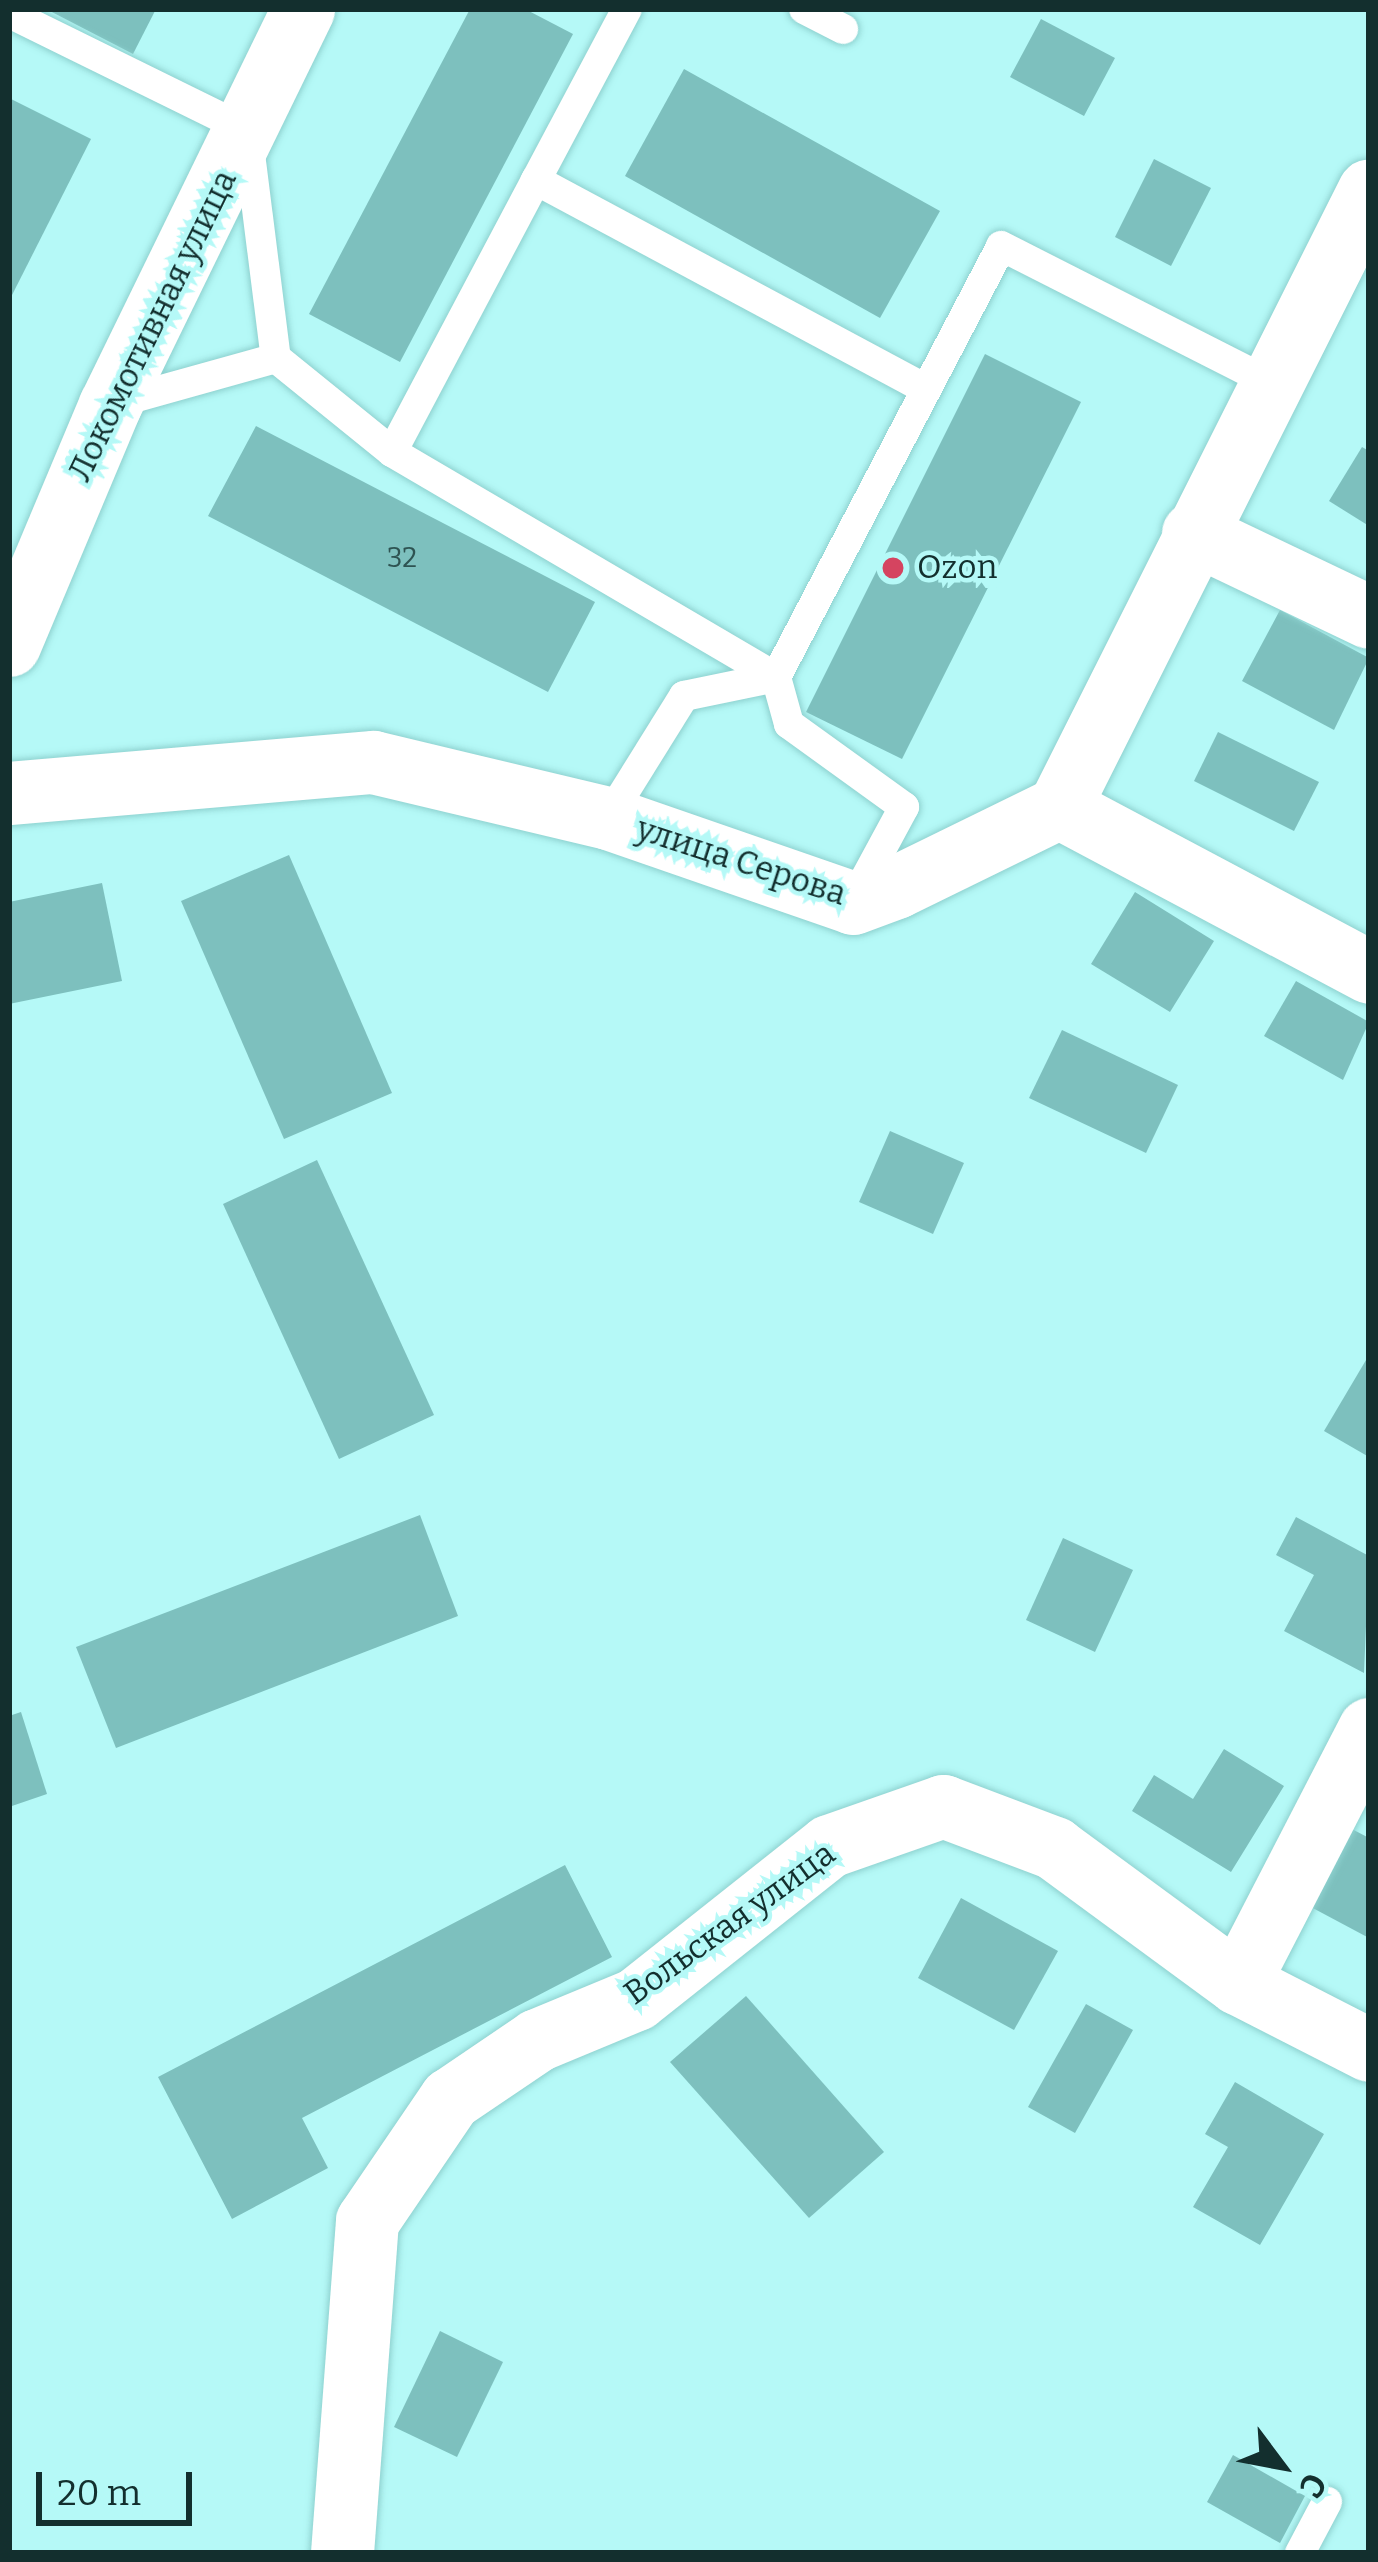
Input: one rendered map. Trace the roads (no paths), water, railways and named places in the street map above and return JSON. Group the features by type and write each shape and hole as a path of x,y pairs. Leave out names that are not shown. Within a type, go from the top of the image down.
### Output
{"street":[{"name":"Локомотивная улица","path":"9,645 110,405 303,9"},
{"path":"1367,200 1277,386 1193,533 1059,807 1369,972"},
{"path":"1193,533 1369,617"},
{"name":"улица Серова","path":"9,794 373,762 608,818 853,903 1059,807"},
{"path":"1238,1984 1369,1729"},
{"name":"Вольская улица","path":"342,2553 368,2222 450,2098 537,2040 636,1999 829,1846 943,1806 1054,1848 1238,1984 1369,2050"}],"lane":[{"path":"392,452 627,9"},
{"path":"804,9 843,29"},
{"path":"9,14 248,130 277,358 392,452 776,677"},
{"path":"536,181 926,388"},
{"path":"853,903 904,807 788,724 776,677 1001,246 1277,386"},
{"path":"110,405 277,358"},
{"path":"608,818 684,696 776,677"},
{"path":"1300,2553 1327,2502"}],"place":[{"name":"Ozon","path":"893,568"}]}
